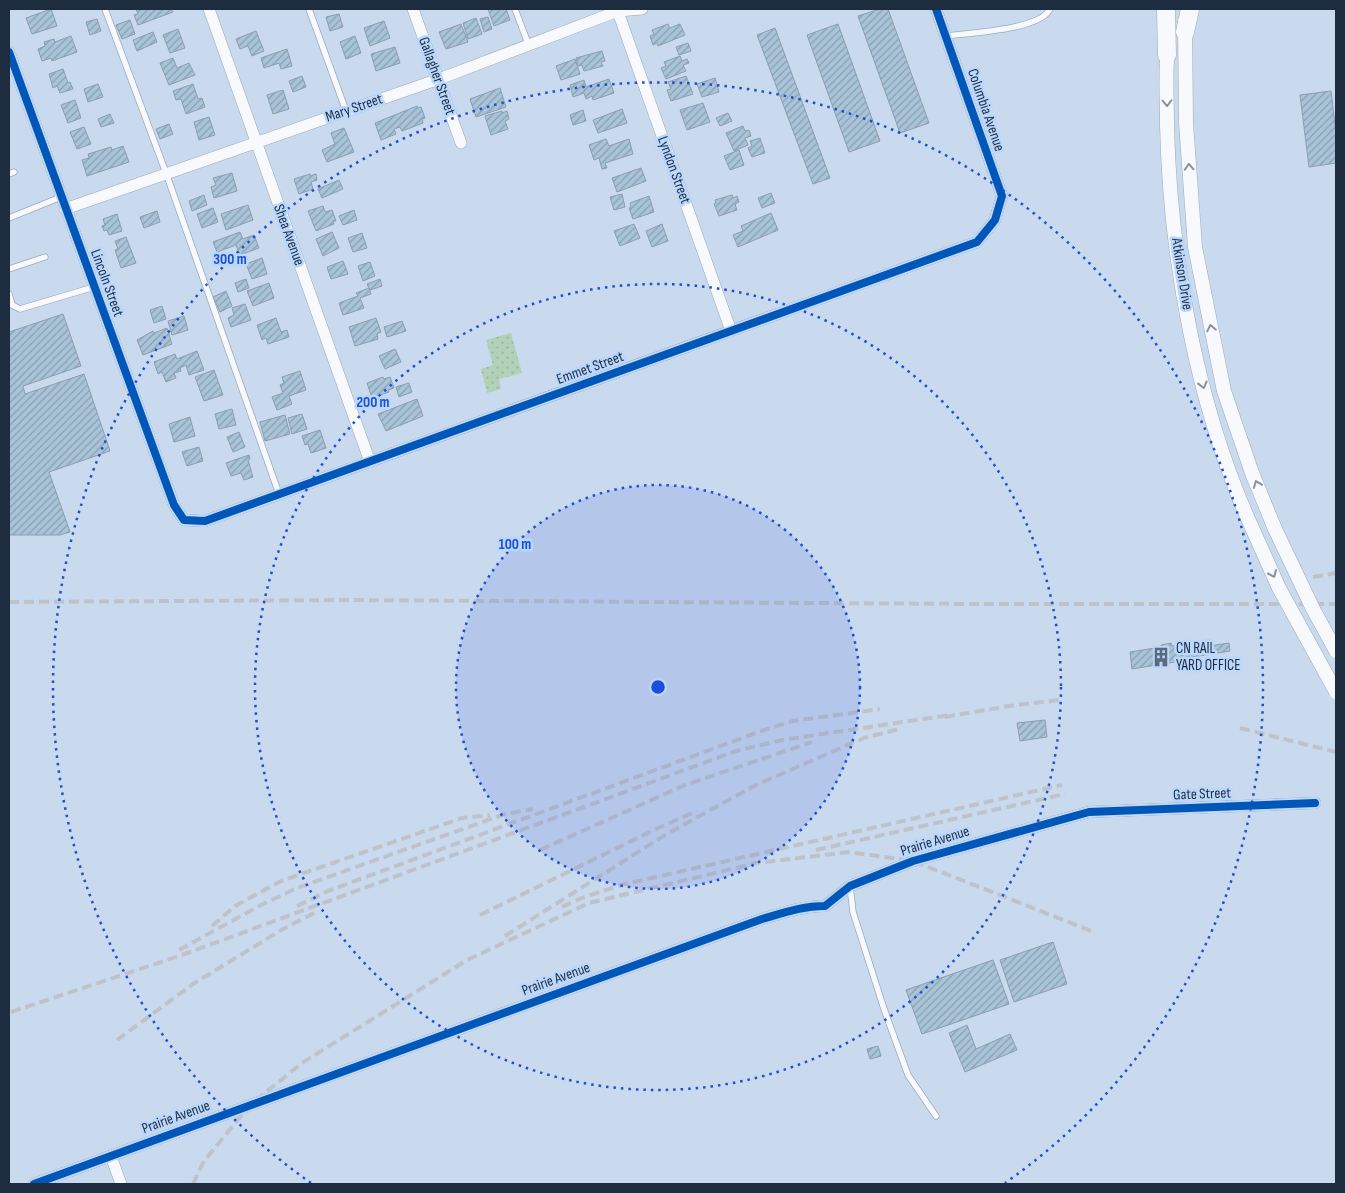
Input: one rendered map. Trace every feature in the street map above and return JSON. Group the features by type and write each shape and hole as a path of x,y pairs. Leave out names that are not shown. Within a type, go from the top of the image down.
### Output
{"main road":[{"path":"1166,9 1166,55"},
{"path":"1185,32 1190,9"}],"street":[{"name":"Shea Avenue","path":"209,9 370,462"},
{"name":"Gallagher Street","path":"413,9 461,143"},
{"name":"Mary Street","path":"65,209 439,79 529,46 617,10 642,9"},
{"name":"Columbia Avenue","path":"936,9 1002,196 996,220"},
{"name":"Atkinson Drive","path":"1171,9 1166,55 1168,169 1180,272 1207,402 1237,494 1253,530 1290,610 1336,692"},
{"name":"Atkinson Drive","path":"1186,9 1186,123 1189,180 1196,247 1224,391 1252,472 1275,529 1313,610 1336,651"},
{"name":"Lyndon Street","path":"617,10 732,331"},
{"name":"Lincoln Street","path":"9,52 174,506 184,520"},
{"name":"Emmet Street","path":"184,520 205,521 977,242 996,220"},
{"name":"Gate Street","path":"1089,812 1316,803"},
{"name":"Prairie Avenue","path":"34,1184 762,919 791,910 825,906 850,886 913,861 1089,812"},
{"path":"111,1156 121,1184"}],"lane":[{"path":"105,9 166,174 279,494"},
{"path":"309,9 346,111"},
{"path":"515,9 529,46"},
{"path":"946,36 1026,25 1048,13 1050,9"},
{"path":"9,218 61,197"},
{"path":"9,269 45,257"},
{"path":"9,294 12,305 20,310 94,287"},
{"path":"850,886 854,912 884,1009 908,1075 936,1116"}],"green space":[{"path":"511,333 522,373 499,379 501,389 487,393 481,369 493,365 486,340"}],"building":[{"path":"51,9 57,26 32,34 26,18"},
{"path":"136,9 171,9 173,12 138,25 134,15 138,14"},
{"path":"488,9 506,9 510,20 494,26"},
{"path":"880,9 888,9 929,123 900,133 858,16"},
{"path":"339,14 343,27 330,31 326,17"},
{"path":"488,17 492,29 484,32 480,19"},
{"path":"476,18 482,34 468,39 463,23"},
{"path":"97,19 101,31 90,35 86,22"},
{"path":"130,20 135,34 122,39 116,25"},
{"path":"384,21 390,38 370,46 364,28"},
{"path":"461,24 468,42 446,49 439,32"},
{"path":"668,24 670,28 680,24 685,35 658,46 657,43 653,45 650,36 654,34 652,30"},
{"path":"838,24 880,141 849,152 807,35"},
{"path":"775,28 830,178 813,184 757,35"},
{"path":"178,29 185,48 170,53 163,35"},
{"path":"256,31 264,51 252,56 248,46 240,49 236,39"},
{"path":"153,32 157,42 137,51 133,40"},
{"path":"71,36 77,52 52,61 51,58 42,61 38,49 45,46 44,42 54,39 55,42"},
{"path":"355,36 361,53 346,59 340,42"},
{"path":"688,43 691,51 679,55 676,47"},
{"path":"395,47 400,63 376,71 371,54"},
{"path":"287,49 292,66 281,69 279,63 264,68 261,58"},
{"path":"602,51 605,61 601,62 603,66 584,71 582,65 578,66 576,58"},
{"path":"680,56 682,61 687,59 689,63 683,65 686,71 666,79 661,68 666,66 664,62"},
{"path":"173,58 177,68 189,63 195,75 169,85 160,63"},
{"path":"575,59 580,74 561,80 556,66"},
{"path":"63,69 68,83 70,82 73,89 60,93 57,86 53,88 49,74"},
{"path":"302,76 306,87 293,92 289,81"},
{"path":"686,76 693,94 671,101 667,90 671,89 668,82"},
{"path":"715,78 719,92 702,97 697,84"},
{"path":"609,79 614,93 593,100 592,96 586,99 584,93 573,97 570,85 584,80 586,87"},
{"path":"98,84 103,97 88,102 84,89"},
{"path":"193,84 198,99 202,98 205,107 186,114 181,99 176,100 173,91"},
{"path":"500,88 506,107 476,117 470,99"},
{"path":"283,90 289,109 273,114 267,95"},
{"path":"1331,91 1336,133 1336,163 1309,167 1300,95"},
{"path":"75,100 81,118 68,123 61,105"},
{"path":"703,103 710,122 687,130 680,110"},
{"path":"417,106 418,108 421,107 425,118 422,119 423,123 402,131 400,127 394,129 396,134 381,140 375,123"},
{"path":"622,109 627,123 598,133 593,120"},
{"path":"583,110 586,121 573,125 570,115"},
{"path":"502,111 502,113 507,111 509,119 505,121 508,129 491,135 485,116"},
{"path":"728,113 732,121 720,126 716,118"},
{"path":"110,114 114,123 101,127 98,119"},
{"path":"209,117 215,135 199,140 194,122"},
{"path":"169,124 173,134 160,139 156,129"},
{"path":"743,126 745,131 749,130 751,136 745,138 748,145 734,151 726,133"},
{"path":"84,127 91,144 77,149 70,132"},
{"path":"344,128 354,152 327,162 322,150 335,144 331,133"},
{"path":"760,138 765,153 752,157 748,148 752,146 750,141"},
{"path":"606,139 609,146 629,139 633,154 605,163 607,168 602,169 599,158 594,160 589,145"},
{"path":"123,146 129,162 87,176 82,160 89,158 88,154 111,147 112,150"},
{"path":"739,150 744,165 730,170 724,156"},
{"path":"641,168 646,181 617,192 612,178"},
{"path":"232,173 237,191 214,198 211,187 216,185 213,178"},
{"path":"310,174 310,176 316,174 317,180 311,182 313,189 299,194 294,179"},
{"path":"339,180 343,189 322,198 318,189"},
{"path":"771,193 775,203 762,208 758,198"},
{"path":"622,194 625,207 614,210 610,197"},
{"path":"204,195 207,205 192,211 189,201"},
{"path":"732,195 733,198 737,196 739,202 735,204 737,210 719,216 714,204 716,203 715,200"},
{"path":"649,196 654,212 633,219 629,208 631,207 630,203"},
{"path":"248,205 253,220 226,230 221,214"},
{"path":"323,206 325,212 332,210 336,221 333,221 334,224 316,231 308,211"},
{"path":"213,208 218,222 202,228 197,214"},
{"path":"354,210 357,220 343,225 339,216"},
{"path":"157,211 160,222 144,228 140,217"},
{"path":"771,213 778,230 738,247 733,235 743,231 741,226"},
{"path":"117,214 122,231 109,235 102,226 105,225 103,219"},
{"path":"634,224 640,238 620,246 614,231"},
{"path":"662,224 668,241 652,247 646,231"},
{"path":"240,232 243,239 254,235 259,248 240,255 236,245 217,252 213,242"},
{"path":"332,232 339,248 323,256 316,239"},
{"path":"362,233 367,248 353,252 348,238"},
{"path":"126,237 136,263 121,268 115,250 118,249 115,241"},
{"path":"262,258 267,274 252,279 246,264"},
{"path":"343,261 348,274 331,279 327,267"},
{"path":"370,262 375,276 363,281 358,266"},
{"path":"246,279 249,288 238,292 235,283"},
{"path":"380,279 382,286 370,290 367,284"},
{"path":"269,283 274,298 253,306 247,291"},
{"path":"369,288 371,294 360,298 364,308 343,315 339,303 358,296 356,293"},
{"path":"226,291 232,306 220,312 213,297"},
{"path":"245,304 251,320 231,327 228,318 234,315 232,308"},
{"path":"162,306 166,319 154,323 150,310"},
{"path":"63,314 81,366 23,386 25,394 84,374 110,451 49,472 70,532 60,535 9,535 9,332"},
{"path":"184,316 188,330 172,335 168,321"},
{"path":"276,318 281,332 287,330 289,337 268,344 266,338 262,340 257,325"},
{"path":"376,318 381,332 377,334 378,339 355,346 349,327"},
{"path":"402,321 406,331 387,337 384,327"},
{"path":"167,328 172,344 143,355 137,340 153,331 154,333"},
{"path":"395,349 401,362 385,369 379,356"},
{"path":"197,351 204,370 189,375 186,365 180,368 181,371 174,373 176,378 166,382 162,372 158,374 154,362 175,354 177,359"},
{"path":"214,370 223,395 204,401 195,377"},
{"path":"300,371 306,390 289,396 292,404 277,410 272,397 283,393 280,385 284,383 282,377"},
{"path":"383,377 384,379 390,377 394,388 388,390 389,392 372,398 367,383"},
{"path":"409,383 412,392 399,397 396,387"},
{"path":"417,399 423,416 386,431 378,414"},
{"path":"232,409 236,425 219,429 215,414"},
{"path":"302,414 307,429 292,434 288,418"},
{"path":"285,415 290,434 265,441 260,422"},
{"path":"190,417 195,436 174,442 169,424"},
{"path":"320,430 326,448 311,453 308,444 305,445 302,436"},
{"path":"239,432 245,447 233,452 227,437"},
{"path":"199,447 203,461 187,466 182,452"},
{"path":"249,455 250,459 248,460 253,477 244,480 241,473 231,476 226,463"},
{"name":"CN RAIL YARD OFFICE","path":"1209,640 1209,646 1229,643 1230,651 1132,669 1130,652 1161,647 1161,645 1171,643 1172,646"},
{"path":"1045,720 1047,737 1020,741 1017,723"},
{"path":"1053,942 1067,984 1014,1002 1000,960"},
{"path":"993,960 1009,1004 922,1034 906,990"},
{"path":"967,1025 976,1049 1010,1034 1017,1050 965,1072 949,1033"},
{"path":"878,1046 881,1056 870,1059 867,1049"}],"railway":[{"path":"1313,577 1336,573"},
{"path":"9,602 346,600 1336,604"},
{"path":"945,717 1059,700"},
{"path":"297,906 328,891 761,731 793,721 880,709"},
{"path":"11,1012 182,955 736,751 782,740 950,715"},
{"path":"1240,728 1336,752"},
{"path":"505,936 665,835 756,785 864,738 899,729"},
{"path":"540,850 685,785 812,742"},
{"path":"562,907 584,897 625,884 1062,785"},
{"path":"816,850 1065,794"},
{"path":"179,950 261,905 297,888 505,814 533,809"},
{"path":"480,915 658,828 697,811"},
{"path":"212,926 235,906 281,881 462,818 490,815"},
{"path":"193,1184 204,1161 250,1105 302,1063 467,960 589,903 757,863 849,852 913,861 1094,932"},
{"path":"117,1040 193,984 283,929 316,912"}],"cycle path":[{"path":"9,52 174,505 184,520 205,521 977,242 995,220 1002,196 936,9"},
{"path":"34,1184 762,919 785,912 825,906 850,886 913,861 1089,812 1315,803"}],"place":[{"name":"CN RAIL YARD OFFICE","path":"1161,657"}]}
